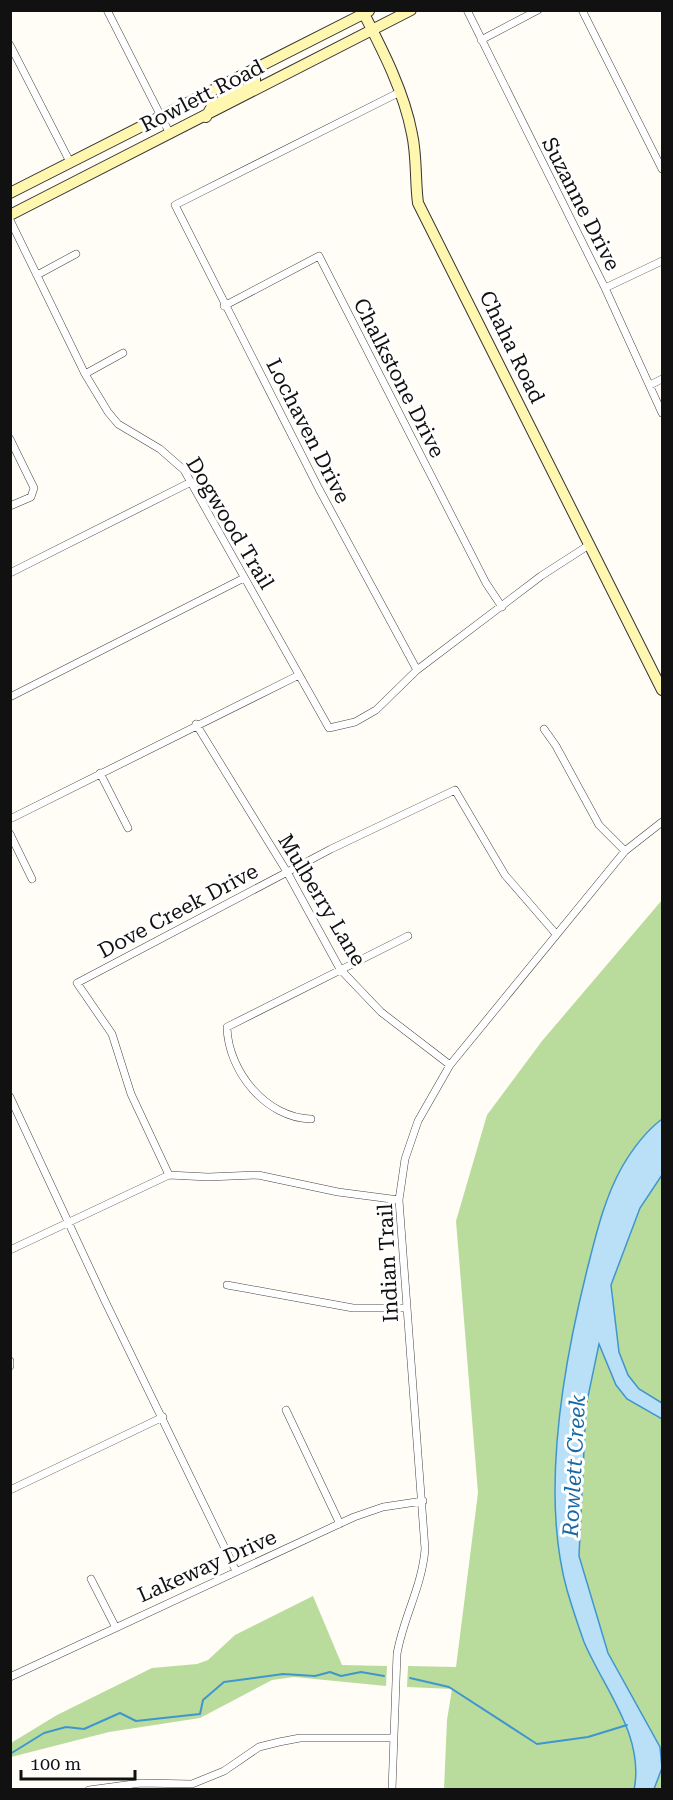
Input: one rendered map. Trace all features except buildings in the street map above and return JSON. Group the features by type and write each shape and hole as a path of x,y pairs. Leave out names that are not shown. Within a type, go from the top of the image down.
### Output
{"main road":[{"name":"Rowlett Road","path":"10,215 206,117 411,10"},
{"name":"Rowlett Road","path":"10,193 365,11"},
{"name":"Chaha Road","path":"365,11 372,32 400,92 413,136 418,203 588,545 663,690"},
{"path":"206,117 212,106 255,84 255,69"}],"street":[{"path":"107,10 170,134"},
{"name":"Suzanne Drive","path":"467,10 605,288 663,413"},
{"path":"481,40 538,10"},
{"path":"582,10 663,169"},
{"path":"10,45 70,162"},
{"name":"Lochaven Drive","path":"400,92 175,206 319,489 417,670"},
{"name":"Dogwood Trail","path":"10,220 39,274 85,374 108,412 118,424 174,460 191,482 297,676 329,728 338,728 376,710 417,670"},
{"path":"39,274 76,255"},
{"name":"Chalkstone Drive","path":"224,306 319,256 486,583 502,607"},
{"path":"605,288 663,261"},
{"path":"85,374 123,353"},
{"path":"650,385 663,379"},
{"path":"10,439 32,483 33,492 30,497 10,506"},
{"path":"10,573 191,482"},
{"path":"417,670 542,576 588,545"},
{"path":"10,697 244,578"},
{"path":"10,819 196,724 297,676"},
{"name":"Mulberry Lane","path":"196,724 287,872 340,969 381,1012 450,1065"},
{"path":"544,729 556,746 599,825 625,851"},
{"path":"100,773 128,828"},
{"name":"Dove Creek Drive","path":"169,1175 131,1094 112,1034 77,983 287,872 455,790 505,875 556,934"},
{"name":"Indian Trail","path":"392,1790 397,1654 400,1636 423,1570 423,1501 399,1200 405,1159 418,1121 450,1065 625,851 663,822"},
{"path":"10,834 32,879"},
{"path":"311,1119 299,1118 278,1110 255,1093 234,1057 227,1038 227,1027 408,936"},
{"path":"10,1097 105,1301 236,1571"},
{"path":"10,1250 169,1175 258,1176 338,1192 399,1200"},
{"path":"227,1286 353,1308 407,1308"},
{"path":"10,1361 10,1366"},
{"path":"286,1410 340,1524"},
{"path":"10,1490 163,1417"},
{"name":"Lakeway Drive","path":"10,1677 115,1626 340,1524 383,1507 423,1501"},
{"path":"91,1580 115,1626"},
{"path":"88,1790 120,1784 162,1787 192,1784 206,1780 259,1747 300,1738 394,1738"}],"green space":[{"path":"662,900 662,1789 444,1789 447,1720 452,1689 407,1687 408,1666 456,1667 478,1493 456,1221 487,1115 542,1041"},
{"path":"313,1596 342,1665 387,1666 386,1686 294,1677 272,1680 200,1718 109,1732 11,1757 11,1743 57,1715 152,1668 197,1664 208,1660 235,1635"}],"water":[{"name":"Rowlett Creek","path":"662,1119 662,1175 640,1208 611,1285 619,1352 628,1375 639,1389 662,1403 662,1419 627,1399 616,1385 599,1344 586,1406 579,1556 608,1653 660,1747 662,1768 654,1789 634,1790 636,1770 634,1751 628,1732 621,1713 584,1642 567,1590 559,1552 555,1513 555,1471 563,1388 570,1347 601,1217 626,1160 645,1135"}],"waterway":[{"path":"10,1754 44,1733 66,1727 84,1729 120,1713 136,1721 200,1714 203,1700 224,1682 283,1674 315,1676 330,1672 341,1676 361,1672 384,1676"},
{"path":"410,1678 449,1687 537,1744 588,1737 627,1725"}]}
